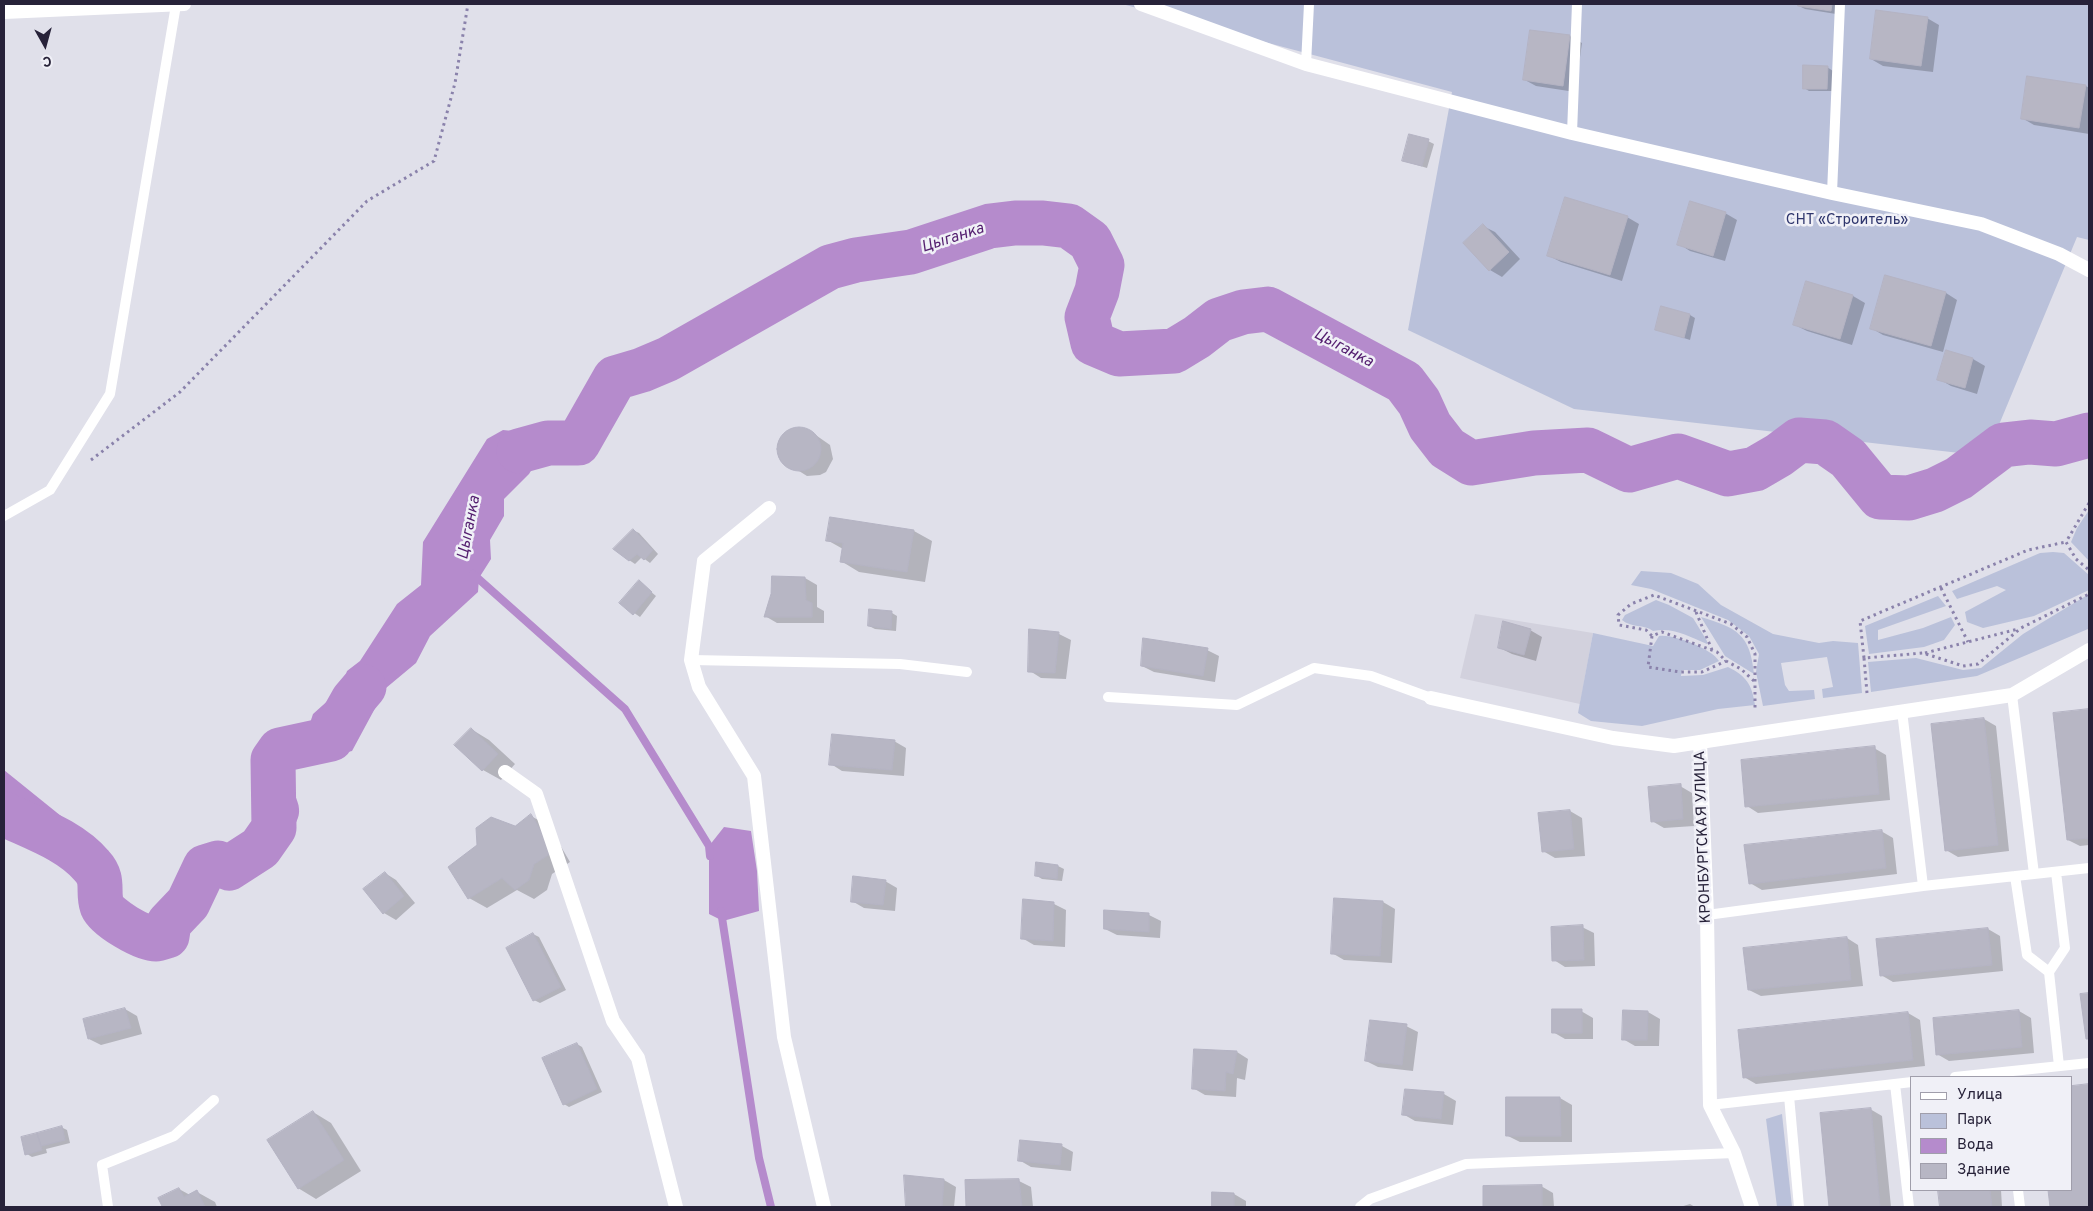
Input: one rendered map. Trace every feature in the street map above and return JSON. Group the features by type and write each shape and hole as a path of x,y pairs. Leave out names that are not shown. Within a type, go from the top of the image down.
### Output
{"street":[{"path":"4,12 180,4"},
{"path":"1141,4 1306,64 1572,133 1832,193 1981,224 2059,254 2089,270"},
{"path":"769,508 704,561 691,660 699,687 754,776 784,1037 824,1207"},
{"name":"КРОНБУРГСКАЯ УЛИЦА","path":"1752,1207 1734,1154 1710,1105 1707,915 1700,742 2012,695 2089,650"},
{"path":"1431,698 1613,738 1674,746 1700,742"},
{"path":"505,772 536,794 612,1021 638,1058 676,1207"}],"lane":[{"path":"4,516 50,490 110,394 180,4"},
{"path":"1306,64 1309,4"},
{"path":"1572,133 1577,4"},
{"path":"1832,193 1840,4"},
{"path":"691,660 900,664 967,672"},
{"path":"1108,697 1237,706 1314,668 1371,676 1431,698"},
{"path":"2012,695 2034,874"},
{"path":"1902,711 1923,886"},
{"path":"1707,915 1923,886 2089,868"},
{"path":"2056,872 2066,948 2049,972 2059,1066"},
{"path":"2015,876 2027,955 2049,972"},
{"path":"1972,1076 2006,1074 2089,1063"},
{"path":"1710,1105 1910,1082"},
{"path":"1895,1084 1909,1207"},
{"path":"1789,1096 1799,1207"},
{"path":"108,1207 102,1165 174,1136 214,1100"},
{"path":"1360,1207 1370,1199 1466,1164 1734,1154"},
{"path":"2018,1191 2020,1207"}],"path":[{"path":"88,462 180,392 367,201 434,161 455,83 468,4"},
{"path":"1868,693 1860,621 2028,550 2066,542 2089,503"},
{"path":"2066,542 2076,559 2089,570"},
{"path":"1941,588 1968,642"},
{"path":"1864,658 1923,654 2021,628 2089,594"},
{"path":"1652,636 1646,630 1619,625 1618,615 1631,604 1654,595 1731,624 1747,638 1755,654 1756,708"},
{"path":"1696,612 1712,650"},
{"path":"1923,654 1963,666 1978,664 2021,628"},
{"path":"1652,636 1662,632 1717,652 1726,661 1741,669 1754,681"},
{"path":"1652,636 1648,667 1680,672 1702,672 1726,661"}],"shaded area":[{"path":"1475,614 1593,633 1580,704 1460,678"}],"green space":[{"name":"СНТ «Строитель»","path":"1122,4 2089,4 2089,240 2077,237 1986,456 1574,409 1408,330 1452,92"},
{"path":"2089,510 2089,561 2071,542 2077,528"},
{"path":"2040,553 2064,553 2089,575 2089,590 2034,616 1983,628 1967,622 1965,612 2006,590 1997,586 1957,599 1952,591"},
{"path":"1641,571 1671,573 1698,584 1721,605 1773,634 1819,643 1833,641 1858,643 1862,693 1823,698 1822,689 1833,687 1827,657 1781,663 1785,685 1789,691 1814,690 1815,699 1763,706 1756,672 1759,654 1749,636 1728,620 1651,589 1631,585"},
{"path":"2089,594 2088,629 1977,676 1871,692 1868,662 1916,658 1963,670 1981,668 2023,634"},
{"path":"1938,596 1946,606 1878,630 1878,640 1923,628 1951,617 1955,625 1944,640 1924,647 1869,654 1865,626"},
{"path":"1656,600 1693,618 1707,644 1680,633 1667,630 1653,631 1622,620 1625,615"},
{"path":"1701,617 1733,629 1740,635 1749,650 1754,674 1725,656"},
{"path":"1593,633 1653,646 1659,636 1673,637 1700,647 1715,656 1719,661 1700,670 1682,670 1681,676 1703,675 1728,667 1744,677 1752,691 1755,705 1718,709 1642,726 1591,721 1578,713"},
{"path":"1782,1114 1792,1207 1777,1207 1766,1119"}],"water":[{"path":"503,430 571,437 578,443 573,450 545,448 529,474 504,499 504,516 490,540 491,559 479,578 478,592 430,636 416,663 386,688 352,751 344,753 331,739 310,723 313,714 342,688 347,671 360,661 397,604 421,585 423,542 487,439"},
{"path":"4,770 92,841 102,859 92,866 86,864 4,822"},
{"path":"286,788 295,794 299,815 293,828 267,854 251,838 248,831 266,792"},
{"path":"724,827 751,831 757,871 759,911 723,921 709,914 709,846"}],"building":[{"path":"1798,4 1832,4 1831,11 1798,6"},
{"path":"1876,10 1928,17 1921,66 1870,59"},
{"path":"1530,30 1570,35 1563,86 1523,80"},
{"path":"1803,65 1828,66 1827,89 1803,89"},
{"path":"2027,76 2086,85 2079,128 2021,119"},
{"path":"1409,134 1429,139 1422,166 1402,161"},
{"path":"1565,197 1628,216 1610,275 1547,256"},
{"path":"1690,201 1726,212 1713,256 1677,245"},
{"path":"1483,224 1509,252 1489,271 1463,243"},
{"path":"1885,275 1946,292 1931,346 1870,329"},
{"path":"1806,281 1853,295 1840,339 1793,325"},
{"path":"1661,306 1690,314 1684,338 1655,330"},
{"path":"1946,350 1973,358 1965,388 1937,380"},
{"path":"795,427 803,427 815,433 821,449 815,465 803,471 795,471 783,465 777,453 777,445 783,433"},
{"path":"830,517 914,530 907,572 840,562 843,543 826,541"},
{"path":"633,529 653,550 644,560 637,554 629,561 613,549"},
{"path":"772,576 805,577 806,600 812,603 812,617 764,617 771,594"},
{"path":"639,580 652,592 633,615 619,603"},
{"path":"869,609 892,611 891,629 868,626"},
{"path":"1503,621 1531,629 1524,655 1498,648"},
{"path":"1029,629 1059,632 1055,673 1028,672"},
{"path":"1143,638 1208,648 1203,676 1141,666"},
{"path":"2089,709 2089,838 2067,840 2053,713"},
{"path":"1984,718 1998,845 1945,851 1931,724"},
{"path":"471,728 498,754 482,771 454,745"},
{"path":"832,734 895,740 892,770 829,765"},
{"path":"1875,746 1879,794 1745,807 1741,760"},
{"path":"1681,784 1683,819 1651,822 1648,787"},
{"path":"1570,810 1574,849 1542,852 1538,813"},
{"path":"531,814 553,852 534,864 529,880 515,890 502,878 468,899 448,867 477,845 476,828 491,817 515,826"},
{"path":"1882,830 1886,868 1749,884 1744,845"},
{"path":"1036,862 1058,865 1057,879 1035,876"},
{"path":"385,872 404,896 383,914 363,889"},
{"path":"853,876 886,880 883,905 851,902"},
{"path":"1334,898 1383,901 1380,956 1331,954"},
{"path":"1023,899 1054,902 1053,941 1021,939"},
{"path":"1104,910 1149,913 1149,932 1104,929"},
{"path":"1583,925 1584,960 1552,961 1551,927"},
{"path":"1988,928 1992,965 1880,976 1876,939"},
{"path":"533,933 561,987 533,1001 506,948"},
{"path":"1847,937 1851,980 1748,990 1743,948"},
{"path":"2089,993 2089,1039 2086,1039 2080,994"},
{"path":"125,1008 131,1028 88,1039 83,1019"},
{"path":"1552,1009 1582,1009 1582,1033 1552,1033"},
{"path":"1623,1010 1648,1011 1647,1040 1622,1040"},
{"path":"2019,1010 2022,1047 1936,1055 1933,1018"},
{"path":"1908,1012 1913,1060 1743,1078 1738,1030"},
{"path":"1370,1020 1407,1024 1402,1065 1365,1061"},
{"path":"577,1043 597,1089 563,1105 542,1058"},
{"path":"1194,1049 1237,1051 1233,1074 1226,1072 1225,1091 1192,1089"},
{"path":"2089,1084 2089,1207 2050,1207 2048,1191 2073,1191 2073,1086"},
{"path":"1405,1089 1444,1092 1441,1119 1402,1115"},
{"path":"1506,1097 1560,1097 1561,1136 1506,1136"},
{"path":"1871,1108 1880,1207 1829,1207 1820,1113"},
{"path":"313,1111 344,1160 298,1189 267,1140"},
{"path":"62,1126 65,1140 41,1146 37,1133"},
{"path":"37,1133 42,1150 25,1155 21,1137"},
{"path":"1020,1140 1062,1144 1060,1165 1018,1161"},
{"path":"904,1175 944,1179 942,1207 906,1207"},
{"path":"1019,1179 1022,1207 966,1207 965,1180"},
{"path":"1542,1185 1542,1207 1483,1207 1483,1186"},
{"path":"179,1188 184,1197 197,1190 205,1207 159,1207 162,1206 158,1198"},
{"path":"1938,1191 1990,1191 1992,1207 1940,1207"},
{"path":"1212,1192 1234,1193 1234,1207 1212,1207"}],"waterway":[{"name":"Цыганка","path":"519,451 548,443 578,443 615,378 642,370 668,359 830,267 856,260 911,252 990,226 1015,223 1043,223 1069,226 1090,241 1102,265 1097,291 1087,317 1093,343 1119,354 1174,351 1197,337 1219,320 1243,312 1268,309 1404,382 1419,402 1430,426 1447,448 1471,463 1534,453 1588,450 1629,470 1678,456 1728,474 1755,469 1779,455 1799,440 1825,442 1848,458 1880,497 1909,498 1935,490 1959,478 2003,445 2030,442 2056,444 2089,435"},
{"path":"473,574 625,709 709,846 710,856"},
{"name":"Цыганка","path":"4,814 51,836 83,857 96,871 100,881 102,906 118,922 143,936 157,939 167,936 169,923 188,903 205,867 218,863 229,868 260,848 274,828 273,760 280,750 331,739 353,700 364,687"},
{"path":"721,911 759,1158 771,1207"}]}
